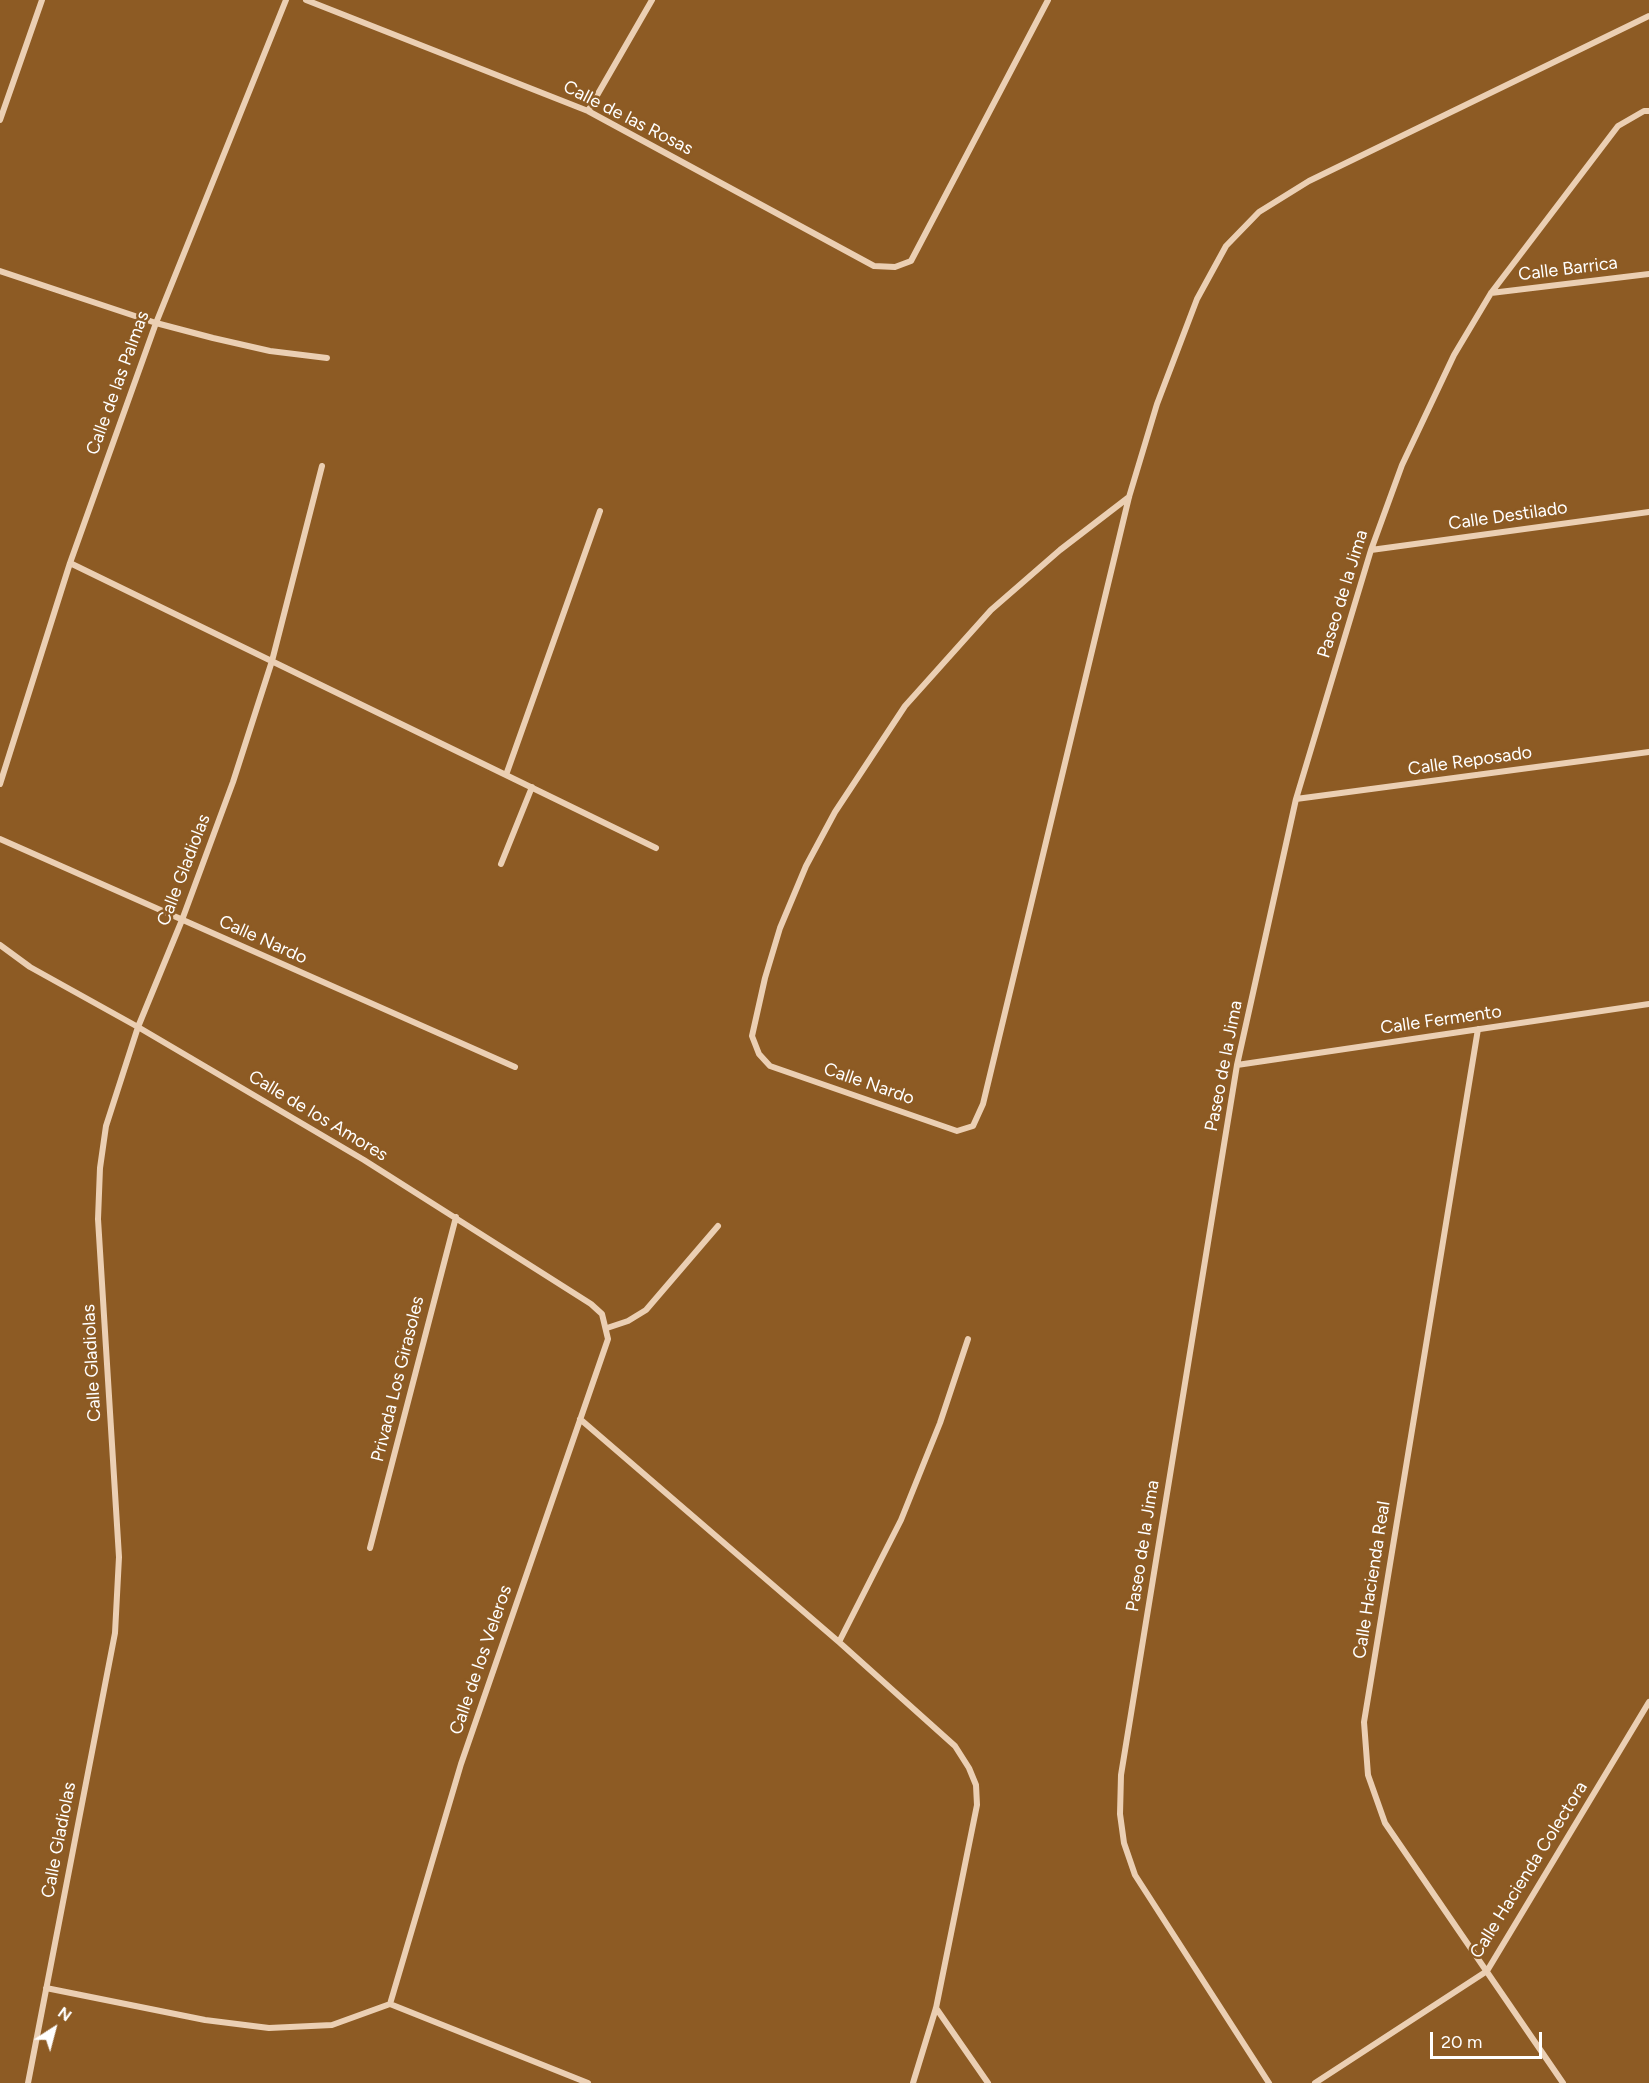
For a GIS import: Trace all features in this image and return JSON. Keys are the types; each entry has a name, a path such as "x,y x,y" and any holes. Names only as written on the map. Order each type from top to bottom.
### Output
{"street":[{"path":"0,120 42,0"},
{"name":"Calle de las Palmas","path":"0,784 70,563 156,323 286,0"},
{"name":"Calle de las Rosas","path":"306,0 588,111 874,266 895,267 911,261 1048,0"},
{"path":"588,111 652,0"},
{"path":"1129,497 1157,404 1197,299 1226,246 1259,212 1309,181 1649,16"},
{"name":"Paseo de la Jima","path":"1269,2083 1135,1875 1124,1843 1120,1814 1121,1774 1237,1065 1296,799 1371,550 1402,465 1454,355 1491,293 1618,126 1644,111 1649,111"},
{"path":"0,272 156,323 270,351 327,358"},
{"name":"Calle Barrica","path":"1491,293 1649,274"},
{"name":"Calle Gladiolas","path":"28,2083 115,1633 119,1557 98,1219 100,1168 106,1126 138,1026 182,920 233,782 272,661 322,466"},
{"name":"Calle Nardo","path":"1129,497 983,1104 973,1126 957,1131 770,1066 759,1054 752,1036 765,978 789,907 806,866 835,812 905,706 991,610 1059,550 1129,497"},
{"path":"506,775 600,511"},
{"name":"Calle Destilado","path":"1371,550 1649,512"},
{"path":"70,563 656,848"},
{"name":"Calle Reposado","path":"1296,799 1649,752"},
{"path":"501,864 532,787"},
{"name":"Calle Nardo","path":"0,839 515,1066"},
{"name":"Calle de los Amores","path":"0,945 30,967 138,1026 456,1217 591,1304 602,1314 607,1328"},
{"name":"Calle Fermento","path":"1237,1065 1649,1004"},
{"name":"Calle Hacienda Real","path":"1478,1029 1364,1722 1368,1775 1385,1822 1563,2083"},
{"name":"Privada Los Girasoles","path":"370,1548 456,1217"},
{"path":"607,1328 628,1321 646,1310 718,1226"},
{"name":"Calle de los Veleros","path":"390,2004 461,1764 608,1339 607,1328"},
{"path":"839,1641 901,1520 940,1423 968,1339"},
{"path":"580,1419 839,1641 955,1746 969,1768 976,1785 977,1804 936,2008 913,2083"},
{"name":"Calle Hacienda Colectora","path":"1314,2083 1486,1971 1649,1702"},
{"path":"46,1988 205,2020 268,2028 332,2025 390,2004 588,2083"},
{"path":"936,2008 988,2083"}]}
